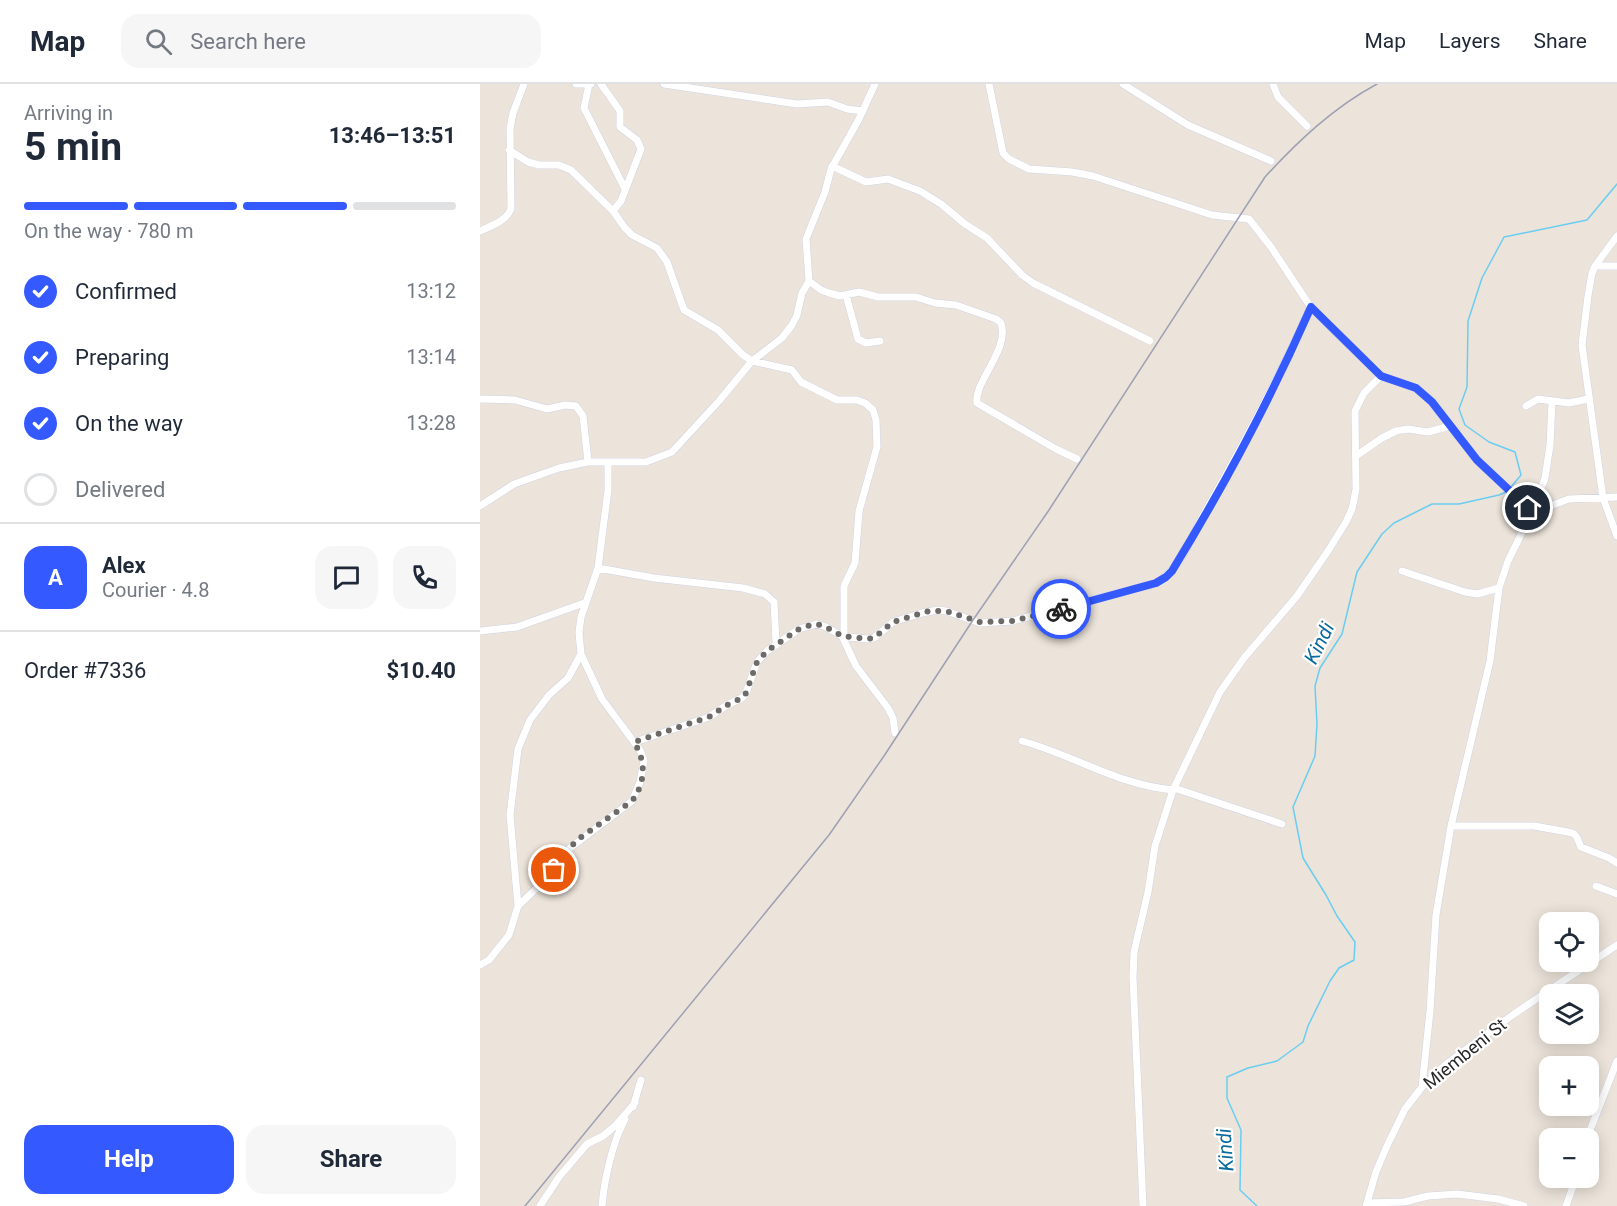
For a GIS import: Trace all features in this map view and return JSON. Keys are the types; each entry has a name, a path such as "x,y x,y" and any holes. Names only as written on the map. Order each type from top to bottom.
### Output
{"street":[{"path":"480,231 498,223 509,214 511,202 510,128 524,84"},
{"path":"576,84 591,84 584,108 625,189"},
{"path":"601,84 620,111 620,128 640,145 640,154 621,201 613,212"},
{"path":"664,84 805,105 822,101 847,109 863,111"},
{"path":"480,506 513,484 559,468 588,462 646,462 672,452 752,361 782,338 797,315 802,293 809,281 806,239 825,192 832,166 863,111 875,84"},
{"path":"989,84 1005,157 1029,169 1093,176 1212,215 1249,219 1271,247 1311,307 1381,376 1416,388 1439,408 1450,426 1496,480 1528,508 1539,510 1569,499 1617,497"},
{"path":"1123,84 1188,125 1271,161"},
{"path":"1273,84 1278,97 1307,126"},
{"path":"509,150 528,162 539,165 565,166 613,212 632,235 651,244 667,262 684,310 718,330 743,356 752,361 792,370 808,387 837,400 861,402 873,410 876,420 877,447 859,511 855,563 844,586 843,636 856,666 888,708 893,718 895,733"},
{"path":"832,166 866,182 888,179 920,191 987,238 1022,275 1033,283 1150,341"},
{"path":"1617,236 1595,266 1587,296 1582,345 1603,498 1617,536"},
{"path":"1595,266 1617,266"},
{"path":"809,281 829,294 846,295 859,292 878,297 916,297 935,303 956,305 996,319 1001,323 1002,335 992,365 977,394 977,403 1077,459"},
{"path":"846,295 858,339 866,343 880,342"},
{"path":"634,742 709,717 742,698 757,662 776,643 799,629 817,624 843,636 859,639 874,638 893,622 938,610 980,622 1013,621 1156,583 1166,577 1184,551 1232,465 1282,370 1311,307"},
{"path":"1143,1206 1133,977 1134,952 1148,892 1155,846 1174,789 1220,692 1244,658 1297,596 1346,522 1355,499 1355,411 1364,393 1381,376"},
{"path":"480,399 515,400 547,409 565,405 576,406 583,416 588,462"},
{"path":"1526,406 1534,400 1569,403 1588,399"},
{"path":"1422,1087 1431,1011 1436,915 1451,826 1490,661 1499,588 1511,553 1533,510 1545,478 1550,445 1552,401"},
{"path":"1356,456 1396,431 1408,429 1428,432 1450,426"},
{"path":"518,906 544,882 566,851 580,838 632,801 636,794 644,761 634,742 602,699 581,654 579,632 584,603 598,568 606,508 608,463"},
{"path":"598,568 654,578 743,588 765,594 774,602 776,643"},
{"path":"1402,571 1465,592 1477,594 1499,588"},
{"path":"480,631 517,627 584,603"},
{"path":"480,965 489,960 505,941 518,906 510,815 518,748 530,720 549,695 568,678 581,654"},
{"path":"1022,741 1040,746 1125,781 1146,787 1174,789 1282,824"},
{"path":"1451,826 1533,826 1568,832 1578,837 1581,847 1617,863"},
{"path":"1596,886 1617,894"},
{"name":"Miembeni St","path":"1367,1205 1376,1172 1404,1109 1422,1087 1445,1065 1514,1014 1617,945"},
{"path":"1591,1128 1617,1061"},
{"path":"602,1206 606,1178 621,1127 635,1103 640,1080"},
{"path":"540,1206 559,1177 587,1144 603,1136 615,1126 635,1103"},
{"path":"1566,1206 1572,1188"},
{"path":"1367,1205 1457,1194 1498,1199 1524,1206"}],"waterway":[{"name":"Kindi","path":"1511,487 1521,475 1515,452 1489,442 1465,425 1459,409 1467,387 1468,321 1482,278 1504,237 1587,220 1617,184"},
{"name":"Kindi","path":"1257,1206 1240,1190 1241,1130 1227,1098 1227,1077 1248,1068 1277,1061 1303,1042 1308,1026 1330,981 1339,968 1354,960 1355,942 1303,858 1293,807 1315,756 1317,724 1315,686 1320,668 1342,634 1357,572 1382,534 1394,523 1432,504 1459,504 1506,492"}],"railway":[{"path":"525,1206 829,835 1049,510 1265,177 1317,126 1346,103 1377,84"}],"way so far":[{"path":"554,870 566,851 580,838 632,801 640,782 644,761 634,742 682,724 709,717 742,698 749,687 757,662 776,643 799,629 817,624 842,636 867,639 874,638 888,624 929,611 946,611 980,622 1013,621 1061,609"}],"route":[{"path":"1061,609 1156,583 1172,571 1232,465 1282,370 1311,307 1381,376 1416,388 1439,408 1477,460 1528,508"}]}
